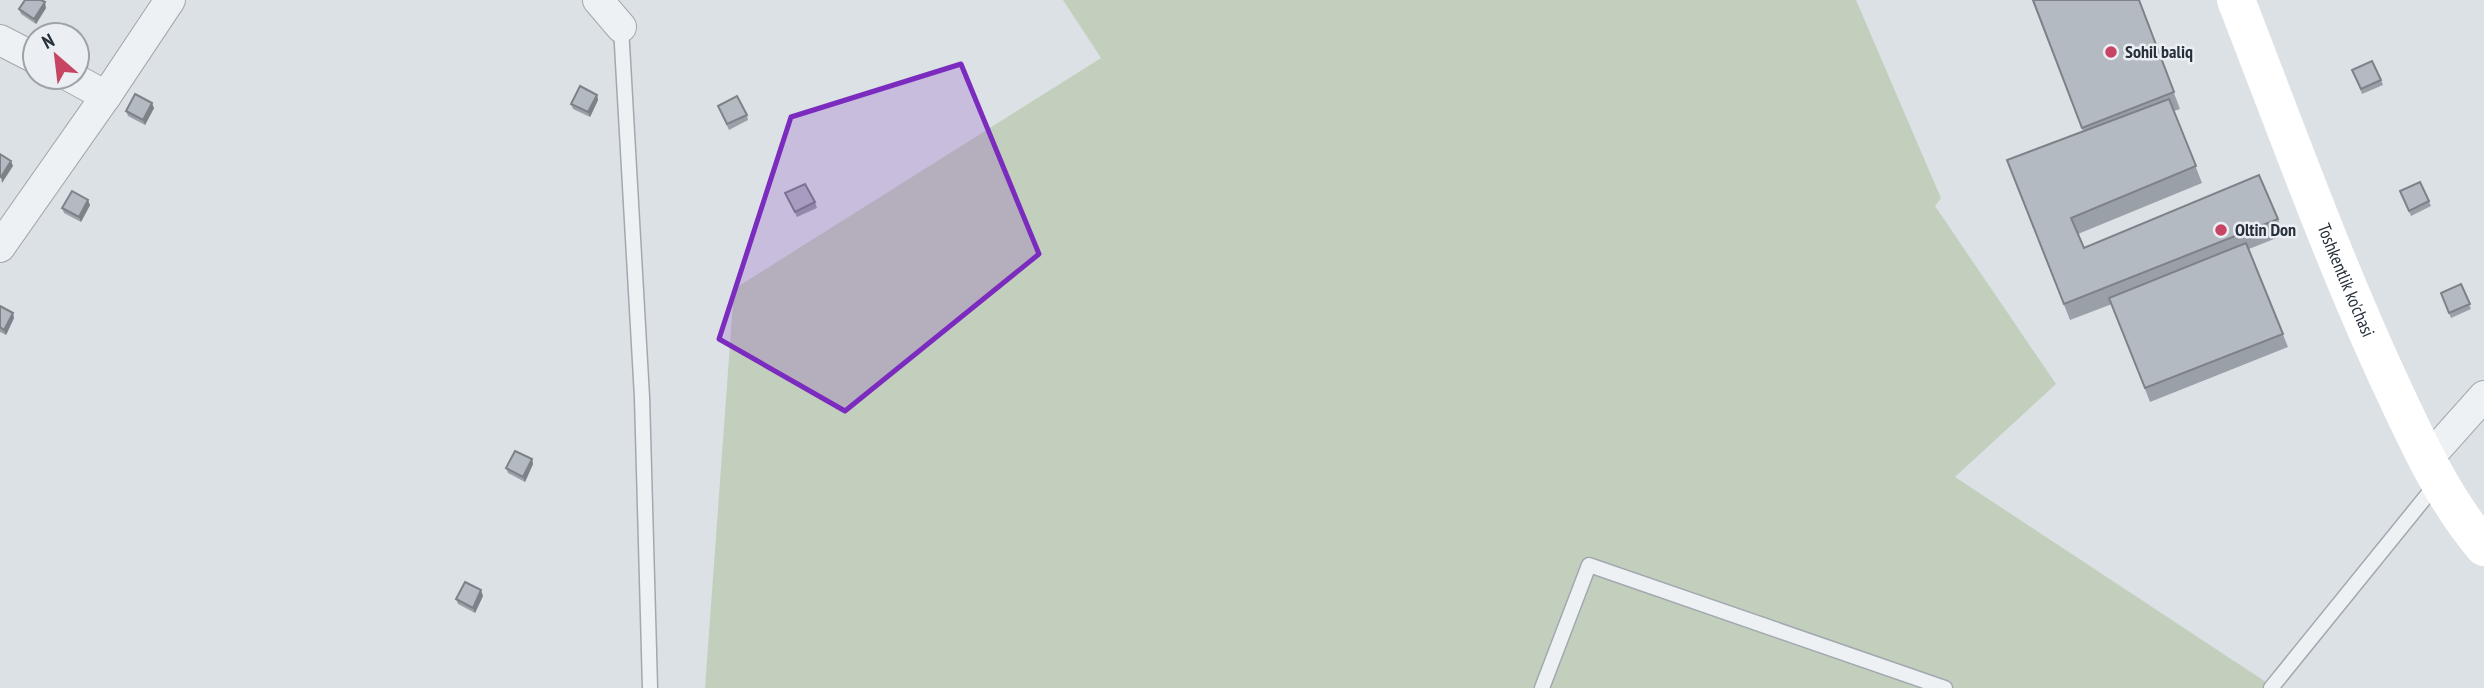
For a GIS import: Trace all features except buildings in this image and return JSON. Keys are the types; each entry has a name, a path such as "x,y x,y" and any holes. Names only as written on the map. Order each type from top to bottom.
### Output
{"main road":[{"name":"Toshkentlik ko'chasi","path":"2236,0 2364,325 2432,471 2466,525 2484,547"}],"street":[{"path":"0,247 170,0"},
{"path":"598,0 621,27"},
{"path":"0,40 21,51"},
{"path":"91,88 106,96"},
{"path":"2432,471 2484,396"}],"lane":[{"path":"621,27 642,397 650,688"},
{"path":"2271,688 2432,471"},
{"path":"1542,688 1589,565 1945,688"}],"highlighted area":[{"path":"961,64 1039,254 845,411 719,339 791,117"}],"green space":[{"path":"1063,0 1856,0 1941,198 1935,206 2056,384 1955,477 2275,688 705,688 734,289 1101,58"}],"place":[{"name":"Sohil baliq","path":"2111,52"},
{"name":"Oltin Don","path":"2221,230"}]}
